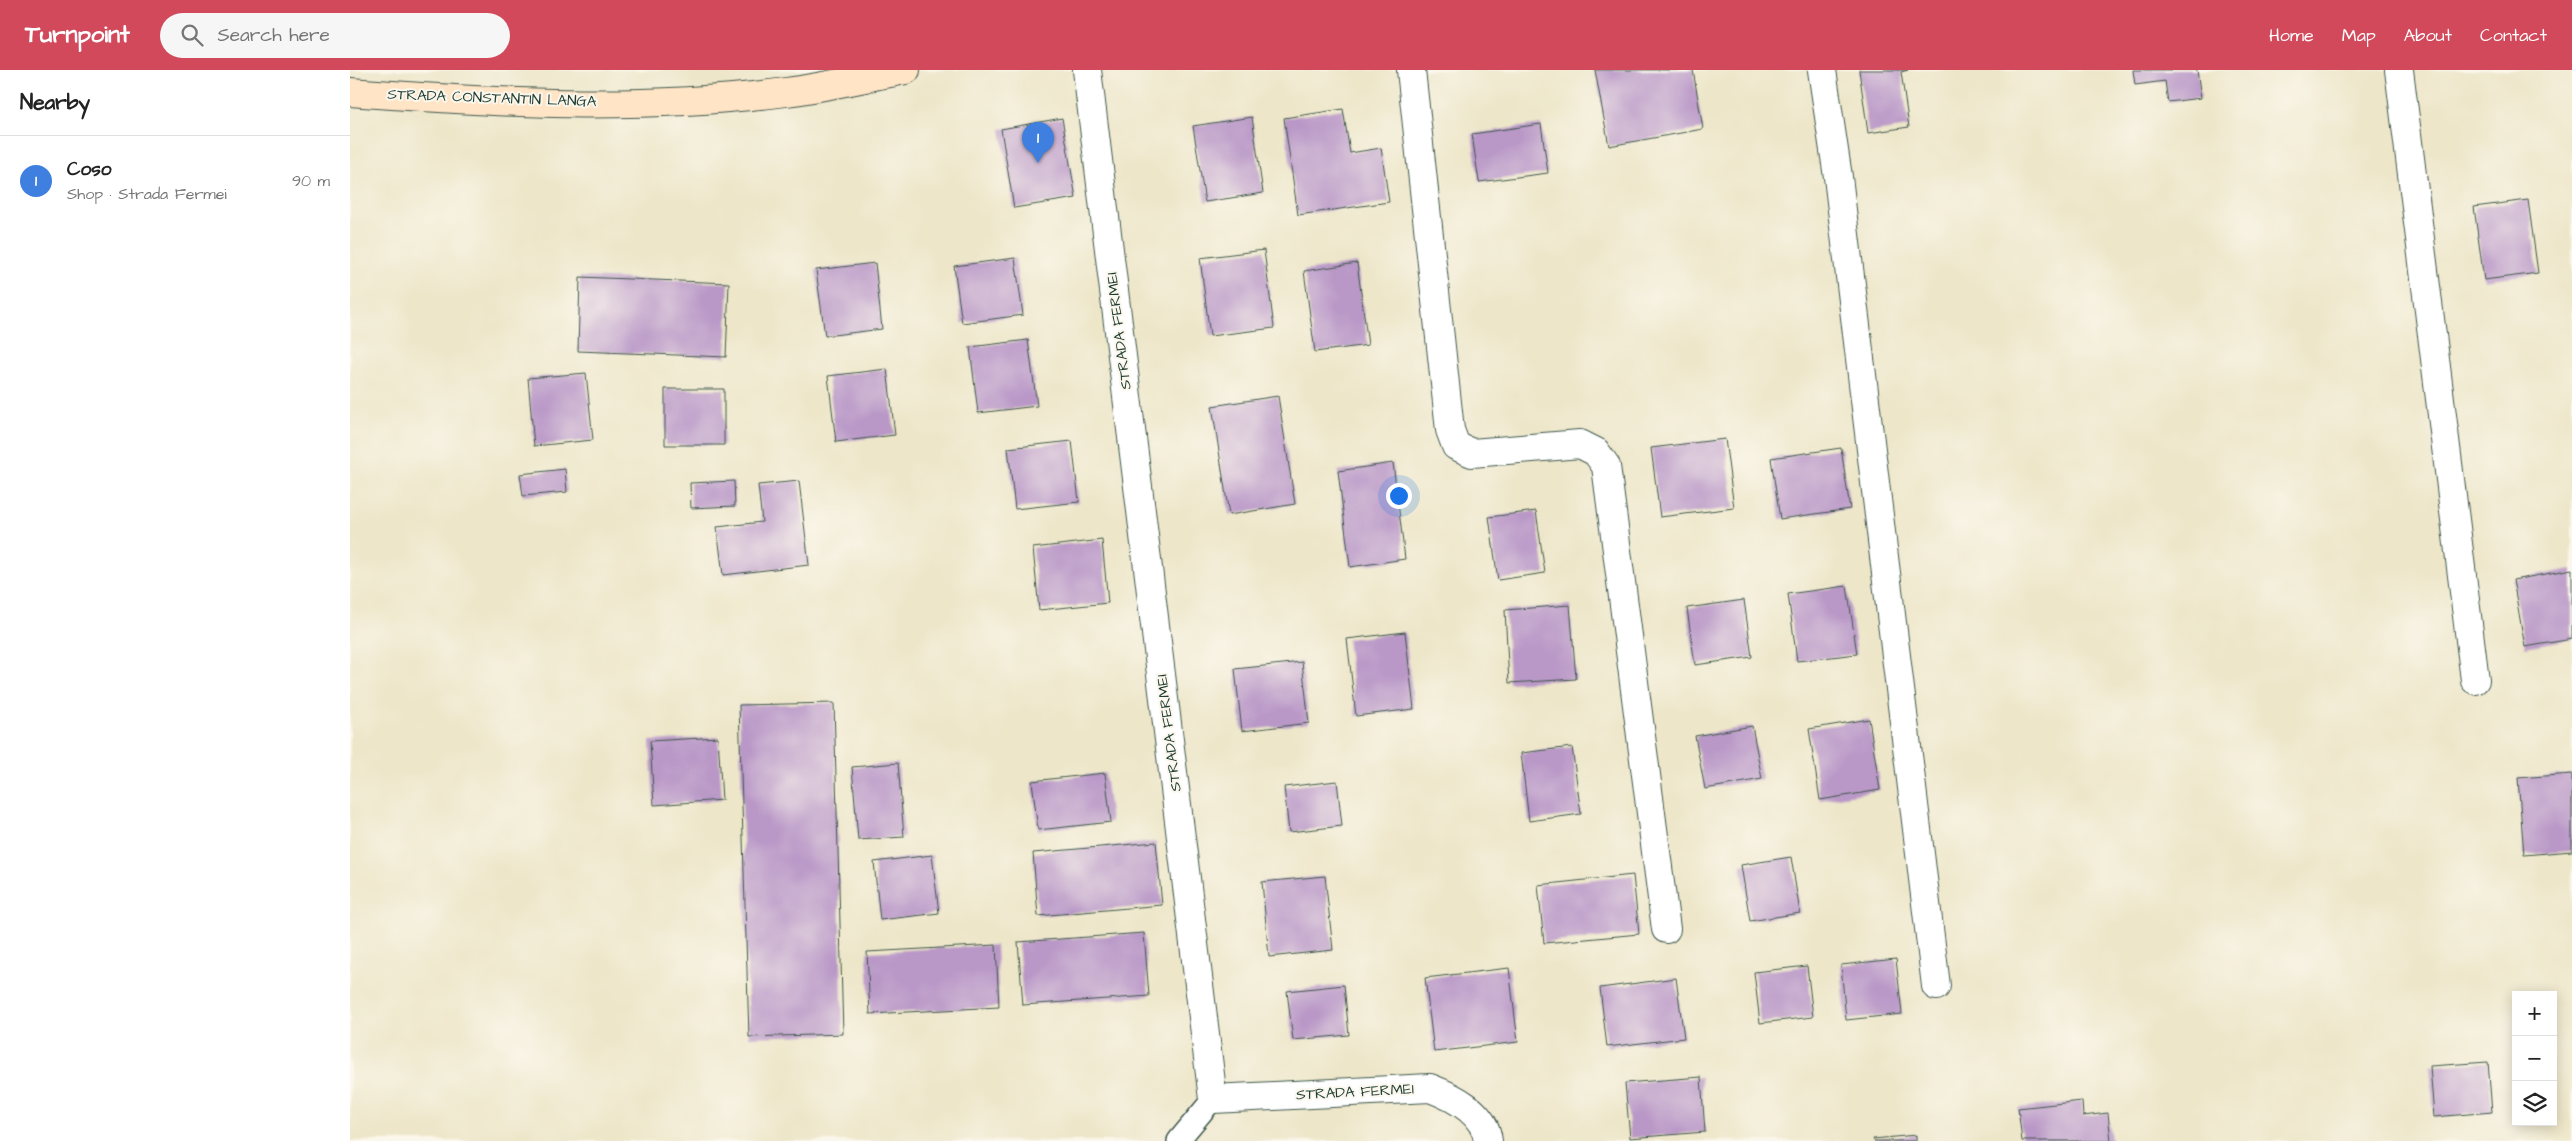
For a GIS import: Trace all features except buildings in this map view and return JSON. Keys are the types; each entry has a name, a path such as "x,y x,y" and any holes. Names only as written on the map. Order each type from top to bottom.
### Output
{"main road":[{"name":"STRADA CONSTANTIN LANGA","path":"350,92 531,103 664,102 787,92 906,70"}],"street":[{"name":"STRADA FERMEI","path":"1087,70 1214,1099 1430,1088 1454,1097 1474,1114 1487,1133 1488,1141"},
{"path":"1410,70 1450,430 1456,446 1472,453 1580,444 1596,452 1606,466 1666,930"},
{"path":"1822,70 1838,177 1936,986"},
{"path":"2399,70 2474,680"}],"lane":[{"path":"1178,1141 1214,1099"}],"place":[{"name":"Coso","path":"1038,163"}]}
